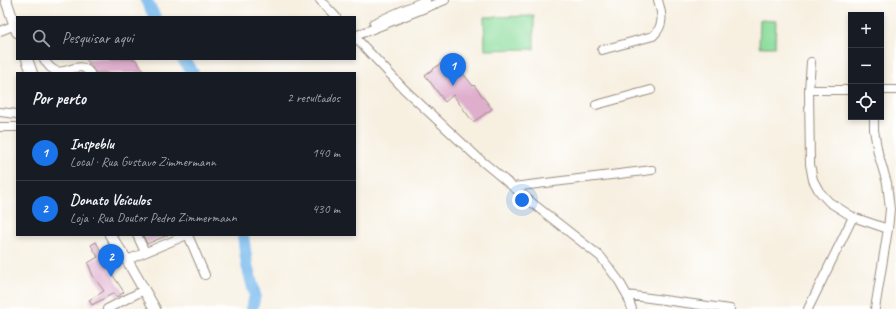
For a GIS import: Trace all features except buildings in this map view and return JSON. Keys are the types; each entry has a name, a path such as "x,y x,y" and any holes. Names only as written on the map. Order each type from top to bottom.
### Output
{"main road":[{"path":"6,0 16,28"},
{"path":"27,60 32,72"},
{"path":"111,236 127,260 155,309"}],"street":[{"path":"320,0 335,16"},
{"path":"356,31 426,0"},
{"path":"356,37 445,0"},
{"path":"602,50 653,36 657,32 662,22 662,15 658,0"},
{"path":"0,31 16,28"},
{"path":"356,38 404,89 477,157 601,257 614,273 627,295 632,309"},
{"path":"45,60 53,72 83,67 89,72"},
{"path":"811,62 809,90 810,164 813,180 819,191 829,202 853,217 888,229"},
{"path":"596,104 651,90"},
{"path":"809,90 848,90"},
{"path":"884,90 896,90"},
{"path":"0,112 16,114"},
{"path":"874,120 874,130 878,153 887,183 890,209 875,309"},
{"path":"0,127 16,127"},
{"path":"513,187 652,170"},
{"path":"808,309 853,217"},
{"path":"137,236 145,252"},
{"path":"127,260 185,236"},
{"path":"187,236 206,275"},
{"path":"107,309 144,290"},
{"path":"627,295 730,309"}],"green space":[{"path":"534,16 534,49 485,50 484,17"},
{"path":"760,20 776,21 775,47 759,47"}],"waterway":[{"path":"146,0 154,16"},
{"path":"184,60 192,72"},
{"path":"243,236 247,265 255,295 252,309"}],"place":[{"name":"Inspeblu","path":"453,86"},
{"name":"Donato Veículos","path":"111,277"}]}
